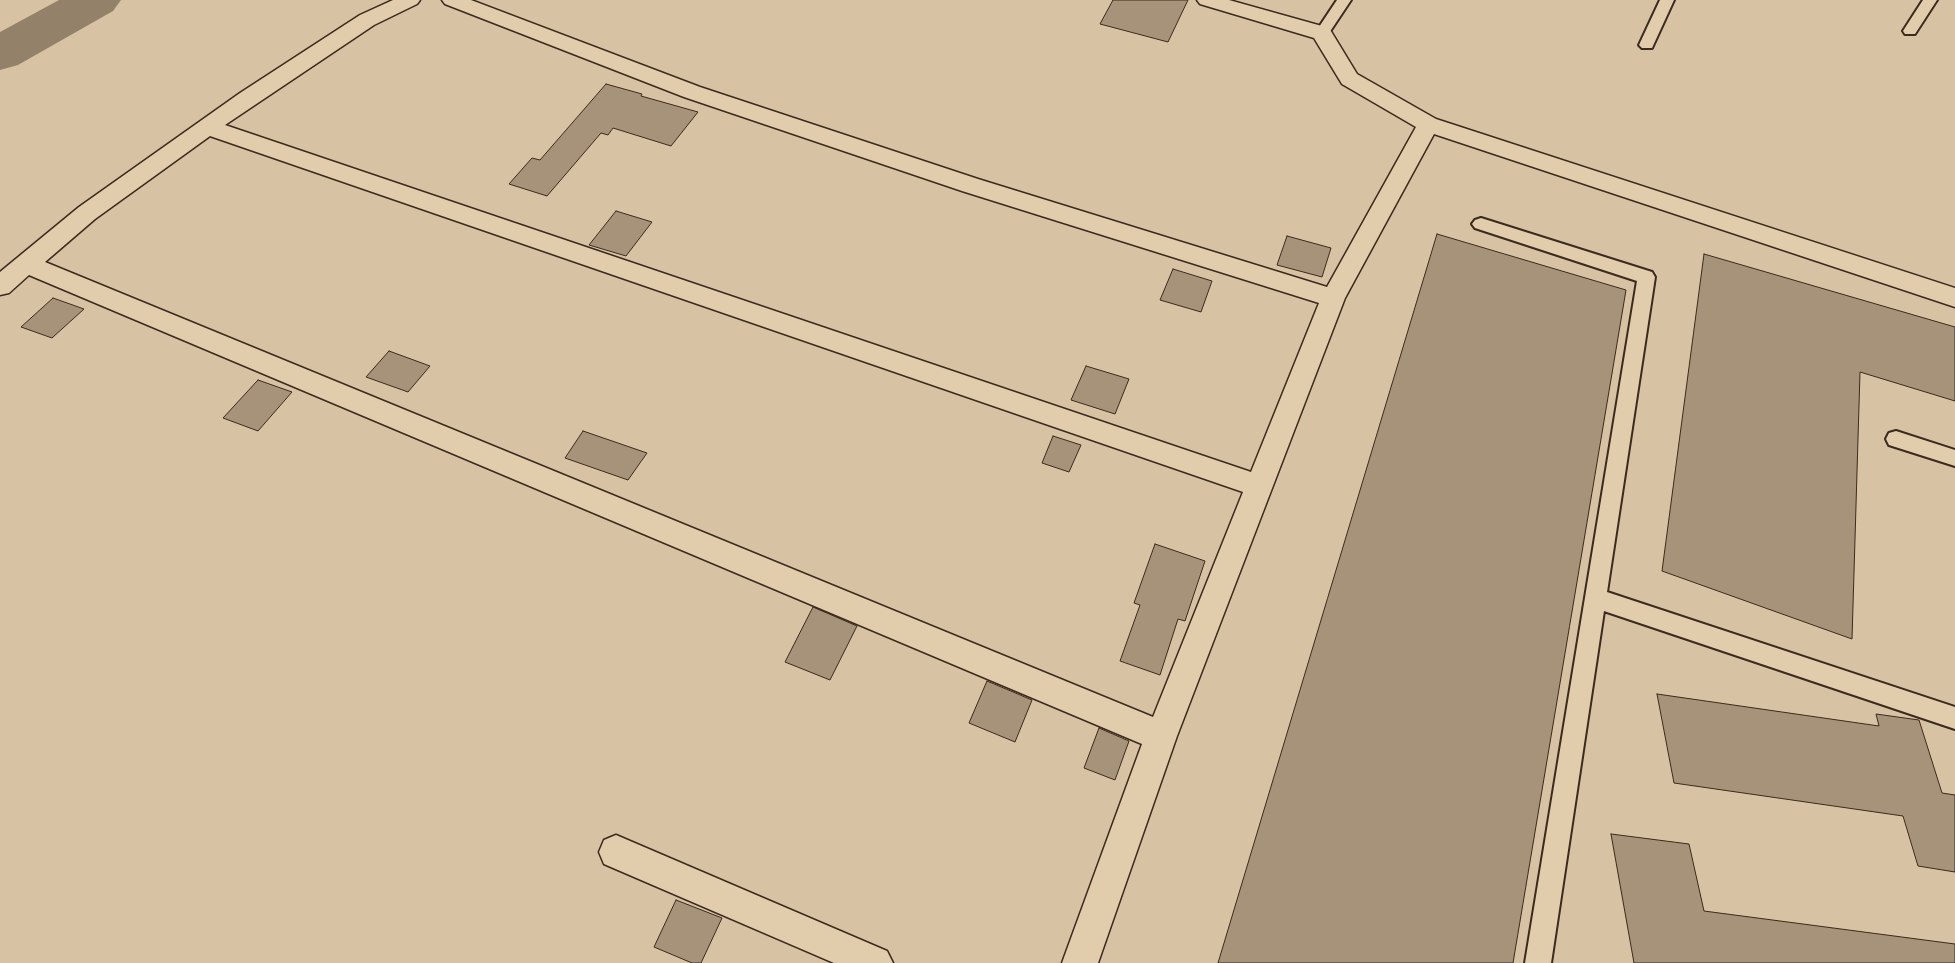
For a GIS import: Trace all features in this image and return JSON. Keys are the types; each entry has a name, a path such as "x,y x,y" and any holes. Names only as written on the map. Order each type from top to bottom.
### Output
{"street":[{"path":"0,286 86,213 248,98 367,20 410,0"},
{"path":"452,0 692,92 970,185 1333,298"},
{"path":"1207,0 1322,33 1349,79 1428,124 1955,298"},
{"path":"1080,963 1161,736 1333,298 1428,124"},
{"path":"207,127 1258,486"},
{"path":"26,264 1161,736"},
{"path":"616,852 874,963"}],"lane":[{"path":"1322,33 1344,0"},
{"path":"1646,45 1667,0"},
{"path":"1910,31 1930,0"},
{"path":"1481,224 1646,277 1538,963"},
{"path":"1896,438 1955,458"},
{"path":"1596,598 1955,718"}],"building":[{"path":"1113,0 1188,0 1168,42 1100,24"},
{"path":"606,84 698,112 671,146 613,128 608,135 601,133 547,196 509,184 532,158 540,160"},
{"path":"616,211 652,222 626,256 589,245"},
{"path":"1437,234 1626,290 1513,963 1218,963"},
{"path":"1287,236 1331,248 1322,277 1277,265"},
{"path":"1704,254 1955,327 1955,401 1860,372 1852,639 1662,571"},
{"path":"1173,269 1212,281 1201,312 1160,300"},
{"path":"53,298 84,309 52,338 21,327"},
{"path":"389,351 430,366 408,392 366,377"},
{"path":"1086,366 1129,379 1115,414 1071,400"},
{"path":"258,380 292,392 258,431 223,418"},
{"path":"583,431 647,453 628,480 565,458"},
{"path":"1053,436 1081,445 1069,472 1042,463"},
{"path":"1155,544 1205,561 1185,621 1178,619 1160,675 1120,661 1140,605 1134,603"},
{"path":"813,607 857,626 830,680 785,662"},
{"path":"987,681 1032,700 1015,742 969,723"},
{"path":"1657,694 1879,726 1876,714 1919,720 1942,793 1955,795 1955,872 1918,866 1903,816 1674,783"},
{"path":"1099,728 1129,741 1115,780 1084,768"},
{"path":"1611,834 1689,844 1704,911 1955,944 1955,963 1634,963"},
{"path":"676,900 722,918 701,963 692,963 654,947"}],"waterway":[{"path":"0,53 96,0"}]}
